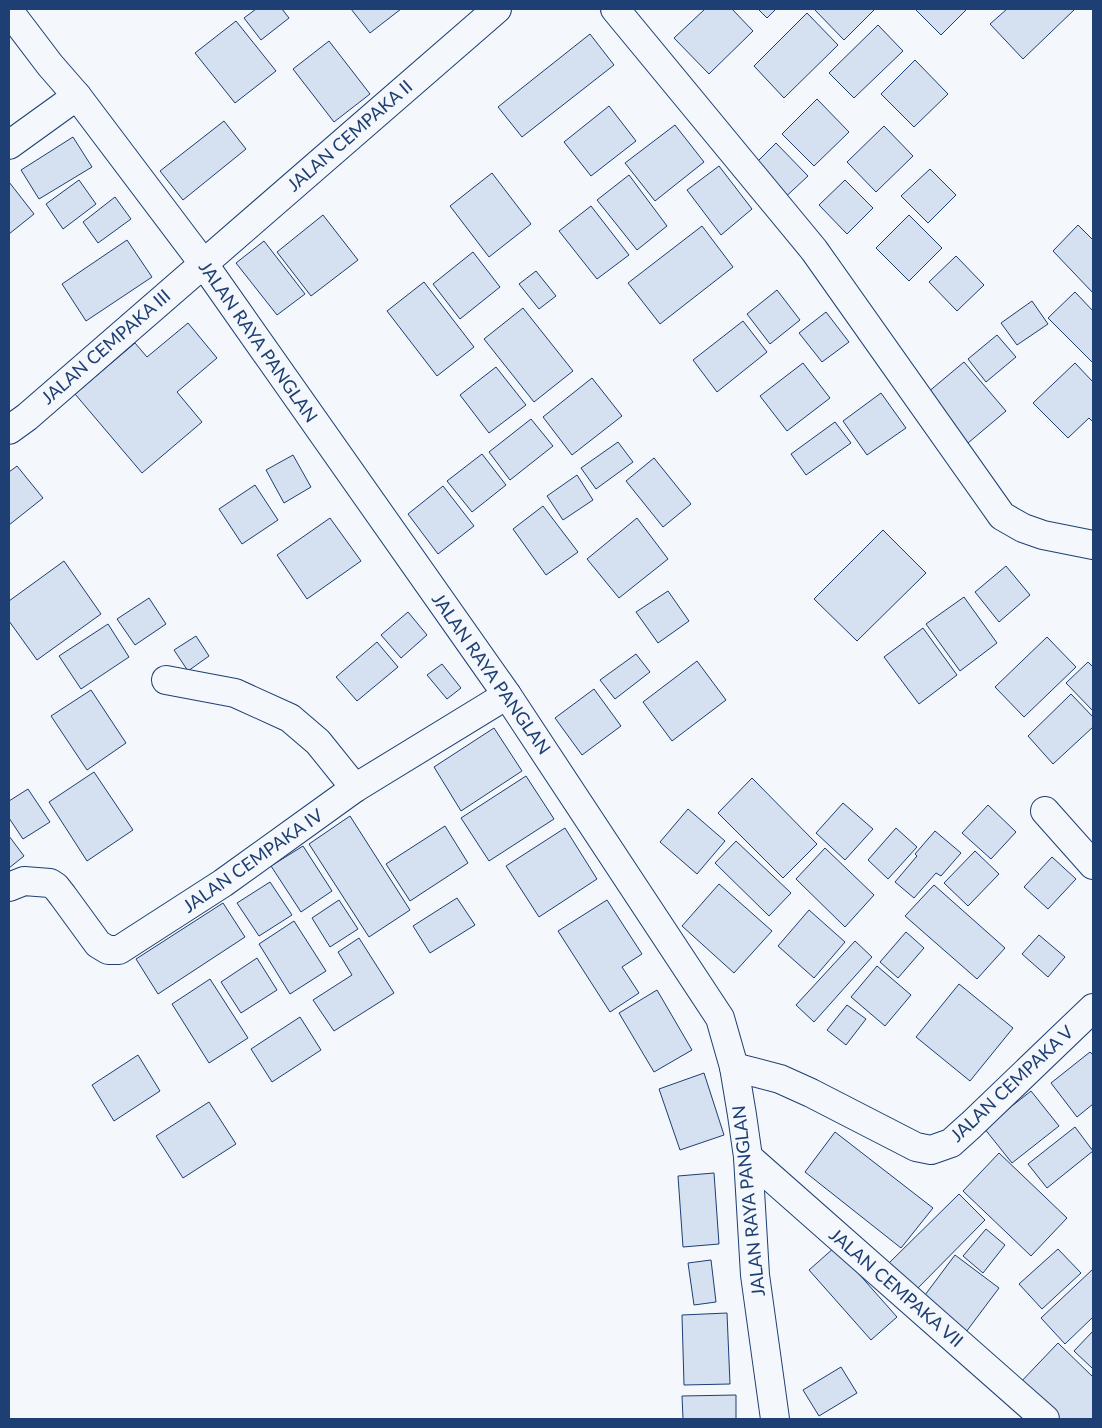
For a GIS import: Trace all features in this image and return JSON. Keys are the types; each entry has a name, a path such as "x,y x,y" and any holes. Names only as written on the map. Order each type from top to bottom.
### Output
{"street":[{"name":"JALAN CEMPAKA II","path":"203,263 497,9"},
{"path":"616,9 814,250 1002,516 1023,528 1043,535 1093,545"},
{"name":"JALAN RAYA PANGLAN","path":"9,11 50,65 77,96 203,263 507,695 720,1018 734,1068 748,1157 756,1275 775,1419"},
{"path":"9,145 77,96"},
{"name":"JALAN CEMPAKA III","path":"18,424 203,263"},
{"path":"166,680 235,693 290,718 318,742 355,788"},
{"name":"JALAN CEMPAKA IV","path":"9,887 24,881 50,883 56,887 98,944 108,950 119,950 223,883 355,788 507,695"},
{"path":"1044,812 1093,865"},
{"name":"JALAN CEMPAKA V","path":"734,1068 780,1079 916,1147 931,1150 950,1143 972,1125 1093,1008"},
{"name":"JALAN CEMPAKA VII","path":"748,1157 1045,1419"}],"building":[{"path":"256,9 282,9 289,18 261,40 244,18"},
{"path":"351,9 401,9 370,33"},
{"path":"705,9 732,9 753,31 709,74 674,38"},
{"path":"758,9 776,9 767,18"},
{"path":"814,9 875,9 844,40"},
{"path":"915,9 967,9 941,35"},
{"path":"1007,9 1075,9 1023,59 990,24"},
{"path":"807,13 838,45 784,98 754,66"},
{"path":"236,21 276,71 235,103 195,53"},
{"path":"878,25 903,51 854,98 829,73"},
{"path":"590,34 614,65 522,137 498,107"},
{"path":"329,41 370,94 334,122 293,69"},
{"path":"915,60 948,94 914,127 881,94"},
{"path":"817,99 849,132 814,166 782,134"},
{"path":"609,106 636,141 591,176 564,142"},
{"path":"224,121 246,149 183,200 160,171"},
{"path":"675,125 704,162 655,201 625,163"},
{"path":"884,126 913,156 876,192 847,162"},
{"path":"73,137 92,167 39,199 21,170"},
{"path":"776,143 808,176 780,202 749,170"},
{"path":"719,166 752,209 721,235 687,190"},
{"path":"930,169 956,195 928,223 901,196"},
{"path":"492,173 531,224 489,257 450,206"},
{"path":"629,175 667,226 637,250 597,200"},
{"path":"79,180 96,204 63,229 46,204"},
{"path":"845,180 873,208 847,234 819,205"},
{"path":"9,182 34,214 9,234"},
{"path":"115,197 131,219 98,243 83,222"},
{"path":"591,206 629,255 597,279 559,231"},
{"path":"323,215 358,260 311,296 277,252"},
{"path":"909,215 942,248 909,281 876,248"},
{"path":"1078,225 1093,240 1093,293 1053,251"},
{"path":"702,226 733,267 660,324 628,283"},
{"path":"127,240 152,277 86,321 62,284"},
{"path":"264,241 305,294 277,315 236,263"},
{"path":"473,252 500,287 460,319 433,284"},
{"path":"956,256 984,285 957,311 929,282"},
{"path":"536,271 556,296 539,309 519,284"},
{"path":"424,282 474,347 437,376 387,311"},
{"path":"777,290 800,320 770,344 747,314"},
{"path":"1075,292 1093,311 1093,363 1048,318"},
{"path":"1032,301 1048,324 1017,345 1001,323"},
{"path":"523,308 573,371 534,402 484,339"},
{"path":"826,312 849,342 822,362 799,333"},
{"path":"743,321 767,352 717,392 693,360"},
{"path":"188,323 217,358 177,392 202,422 142,473 75,394 135,343 147,357"},
{"path":"997,335 1016,357 986,382 968,359"},
{"path":"964,362 1006,411 968,443 927,393"},
{"path":"803,363 830,398 787,431 760,396"},
{"path":"1075,363 1093,382 1093,422 1089,418 1068,438 1033,403"},
{"path":"496,367 526,405 489,433 460,395"},
{"path":"592,378 622,416 572,455 543,417"},
{"path":"881,393 906,428 867,455 843,421"},
{"path":"531,419 553,446 510,480 489,452"},
{"path":"835,422 851,443 806,475 791,454"},
{"path":"618,442 633,462 596,489 581,468"},
{"path":"482,454 506,485 472,512 447,481"},
{"path":"293,455 311,487 284,503 266,470"},
{"path":"654,458 691,504 663,527 626,481"},
{"path":"17,466 43,498 9,525 9,472"},
{"path":"577,475 593,500 563,520 547,496"},
{"path":"255,485 278,520 242,544 219,509"},
{"path":"443,486 474,526 438,554 408,514"},
{"path":"543,506 578,552 546,575 513,529"},
{"path":"330,518 361,561 307,599 277,555"},
{"path":"637,518 668,559 619,598 587,559"},
{"path":"883,530 926,573 857,641 814,599"},
{"path":"64,561 101,614 37,660 9,621 9,601"},
{"path":"1006,566 1030,595 999,622 975,592"},
{"path":"668,591 689,621 658,643 636,612"},
{"path":"964,597 997,643 960,671 926,624"},
{"path":"149,598 166,624 135,645 117,619"},
{"path":"408,612 427,635 401,658 381,635"},
{"path":"108,624 129,657 81,689 59,656"},
{"path":"923,628 957,675 919,704 884,657"},
{"path":"196,636 209,656 188,671 174,650"},
{"path":"1047,637 1076,667 1024,717 995,687"},
{"path":"377,642 398,667 357,701 336,677"},
{"path":"636,654 650,672 615,699 600,680"},
{"path":"697,661 726,700 672,741 643,702"},
{"path":"1088,662 1093,667 1093,711 1066,683"},
{"path":"442,664 461,688 447,699 427,675"},
{"path":"594,689 621,726 582,755 555,718"},
{"path":"91,690 126,743 87,770 51,716"},
{"path":"1071,694 1093,717 1093,727 1053,764 1028,736"},
{"path":"494,728 522,771 461,811 434,767"},
{"path":"94,772 133,830 87,861 49,802"},
{"path":"526,776 554,819 489,861 461,818"},
{"path":"752,778 817,844 783,878 718,813"},
{"path":"28,789 50,822 23,839 9,818 9,801"},
{"path":"843,803 873,829 845,860 816,833"},
{"path":"988,805 1016,832 991,859 962,833"},
{"path":"688,809 725,841 697,874 660,842"},
{"path":"350,816 410,910 369,937 309,844"},
{"path":"445,826 468,863 410,901 386,864"},
{"path":"565,828 597,879 539,917 506,866"},
{"path":"896,828 917,847 888,879 868,860"},
{"path":"935,831 961,853 941,876 936,873 914,898 895,882 917,856 915,854"},
{"path":"9,836 24,856 9,868"},
{"path":"736,841 791,893 769,916 715,863"},
{"path":"303,846 332,891 301,912 271,866"},
{"path":"825,848 874,895 845,927 796,879"},
{"path":"975,851 999,874 968,906 944,883"},
{"path":"1052,857 1076,879 1048,909 1024,887"},
{"path":"270,882 292,915 259,936 237,903"},
{"path":"719,884 772,931 734,973 682,926"},
{"path":"934,885 1005,948 977,979 905,916"},
{"path":"457,898 475,925 430,953 413,926"},
{"path":"339,900 358,929 330,947 312,918"},
{"path":"607,900 642,954 622,967 639,993 610,1012 558,931"},
{"path":"223,903 245,937 158,994 136,959"},
{"path":"809,910 845,942 814,978 778,946"},
{"path":"294,921 326,971 290,994 259,944"},
{"path":"906,932 924,948 898,978 880,962"},
{"path":"1039,935 1065,957 1048,977 1022,954"},
{"path":"359,938 394,993 334,1031 313,1000 352,975 338,952"},
{"path":"855,941 872,957 814,1022 796,1005"},
{"path":"257,958 277,990 241,1013 221,982"},
{"path":"877,966 911,995 885,1026 851,997"},
{"path":"210,979 248,1038 209,1063 172,1004"},
{"path":"959,984 1013,1028 970,1081 916,1037"},
{"path":"657,990 692,1050 654,1072 619,1013"},
{"path":"847,1005 866,1019 846,1045 827,1030"},
{"path":"300,1017 321,1050 272,1082 251,1049"},
{"path":"1090,1052 1093,1055 1093,1104 1077,1117 1051,1083"},
{"path":"138,1055 160,1091 114,1121 92,1085"},
{"path":"704,1073 724,1135 680,1150 659,1089"},
{"path":"1031,1091 1059,1126 1012,1163 984,1128"},
{"path":"209,1102 236,1144 183,1178 156,1136"},
{"path":"1075,1127 1093,1151 1047,1188 1028,1164"},
{"path":"835,1132 933,1208 901,1248 805,1172"},
{"path":"999,1153 1067,1218 1031,1256 963,1191"},
{"path":"714,1173 719,1244 683,1247 678,1176"},
{"path":"959,1194 985,1220 915,1291 888,1264"},
{"path":"986,1229 1005,1245 983,1273 963,1256"},
{"path":"835,1247 897,1317 871,1340 809,1270"},
{"path":"1058,1249 1081,1273 1042,1309 1019,1284"},
{"path":"955,1255 999,1288 966,1332 922,1299"},
{"path":"711,1260 716,1302 694,1305 688,1263"},
{"path":"1093,1269 1093,1317 1065,1344 1041,1318"},
{"path":"727,1313 730,1384 684,1385 682,1315"},
{"path":"1093,1331 1093,1367 1092,1368 1074,1351"},
{"path":"1058,1343 1093,1377 1093,1419 1051,1419 1017,1386"},
{"path":"841,1367 857,1393 819,1416 803,1390"},
{"path":"736,1395 736,1419 683,1419 682,1396"}]}
